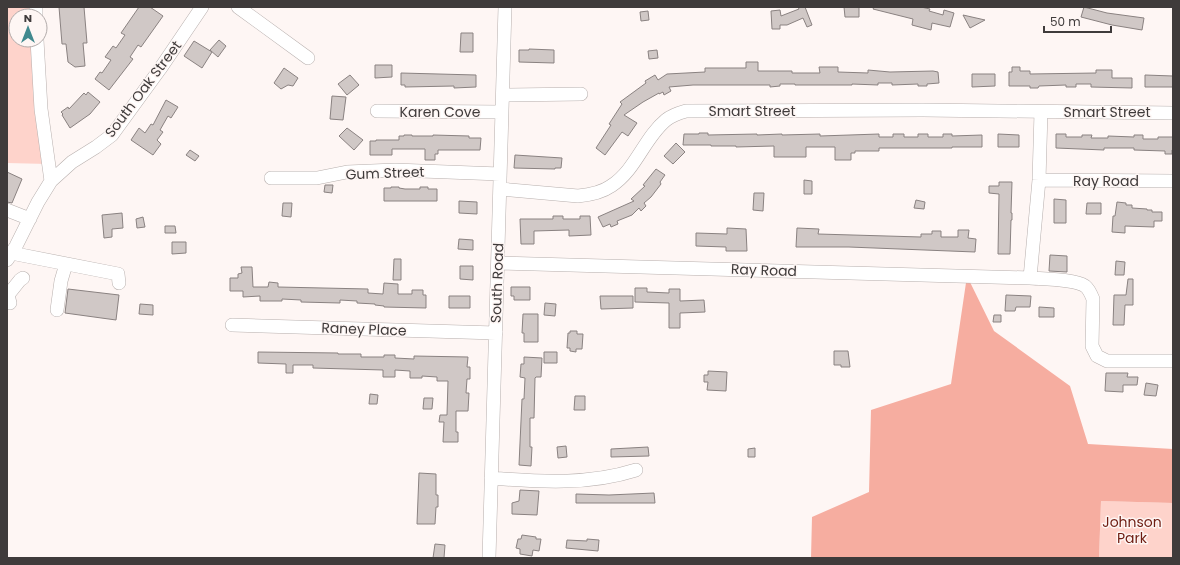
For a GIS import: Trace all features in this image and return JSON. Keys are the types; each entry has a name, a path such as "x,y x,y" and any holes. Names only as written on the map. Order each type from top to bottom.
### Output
{"street":[{"name":"South Oak Street","path":"9,257 38,202 51,181 72,162 96,148 112,135 160,69 202,7"},
{"path":"238,7 308,58"},
{"name":"South Road","path":"489,558 505,7"},
{"path":"37,48 41,109 51,181"},
{"path":"503,96 581,94"},
{"name":"Smart Street","path":"500,189 578,196 603,191 626,173 660,126 667,119 686,111 923,110 1173,113"},
{"name":"Karen Cove","path":"377,111 502,112"},
{"path":"1030,278 1039,180 1041,112"},
{"name":"Gum Street","path":"271,178 317,178 347,172 395,170 500,174"},
{"name":"Ray Road","path":"1039,180 1173,181"},
{"path":"7,210 30,219"},
{"path":"9,257 66,264 118,274 119,282"},
{"name":"Ray Road","path":"498,263 1030,278 1077,282 1087,287 1093,299 1092,346 1097,356 1107,362 1173,361"},
{"path":"57,310 61,282 66,264"},
{"path":"10,302 8,294 23,278"},
{"name":"Raney Place","path":"232,325 496,333"},
{"path":"491,478 553,482 582,481 605,478 636,470"}],"green space":[{"path":"7,7 36,7 8,8 8,48 38,48 48,164 7,163"},
{"name":"Johnson Park","path":"1101,501 1173,503 1173,558 1099,558"}],"shaded area":[{"path":"967,276 994,331 1070,386 1088,444 1173,449 1173,503 1101,501 1099,558 811,558 812,517 869,492 871,410 951,384"}],"building":[{"path":"59,7 84,7 87,43 83,43 85,66 75,67 68,62 66,44 62,44"},
{"path":"139,7 150,7 163,16 141,47 138,45 130,57 133,59 109,90 95,79 100,72 102,73 111,60 105,57 113,46 116,48 125,35 121,33"},
{"path":"798,7 805,7 812,25 807,27 803,18 787,25 780,25 780,29 772,29 771,11 780,10 781,16 799,9"},
{"path":"844,7 859,7 859,17 845,17"},
{"path":"874,7 921,7 943,15 944,10 954,13 950,27 932,23 931,30 912,25 913,19 873,9"},
{"path":"1084,7 1107,13 1144,18 1142,30 1112,25 1081,17"},
{"path":"648,11 649,20 641,21 640,12"},
{"path":"963,15 985,20 970,28"},
{"path":"461,33 473,33 473,52 460,52"},
{"path":"219,40 226,46 218,57 210,50"},
{"path":"194,41 212,52 202,68 184,56"},
{"path":"519,50 554,50 554,63 519,62"},
{"path":"657,50 658,58 649,59 648,51"},
{"path":"746,62 758,62 758,71 792,71 792,73 820,73 819,67 838,67 838,72 868,73 868,70 890,72 933,71 938,72 939,83 927,84 927,86 918,86 918,84 892,85 892,83 878,83 878,85 780,84 780,86 770,87 770,85 693,85 669,87 671,91 664,95 663,92 659,93 624,115 637,123 628,136 622,132 605,155 596,148 611,125 609,124 622,104 620,102 646,83 645,81 655,75 658,80 667,74 705,72 705,68 746,68"},
{"path":"375,65 392,65 392,77 375,78"},
{"path":"1012,67 1020,67 1020,71 1030,71 1030,74 1096,73 1096,70 1112,70 1112,78 1132,78 1132,88 1091,87 1091,84 1076,84 1076,87 1066,87 1066,85 1039,86 1038,88 1030,88 1030,86 1009,86 1009,72 1012,72"},
{"path":"284,68 298,78 293,86 288,85 281,89 274,83"},
{"path":"401,73 476,75 476,87 405,87 405,85 401,85"},
{"path":"972,74 995,74 995,86 972,87"},
{"path":"350,75 359,85 347,95 338,84"},
{"path":"1145,75 1173,76 1173,87 1145,87"},
{"path":"88,92 100,102 90,114 70,128 61,112 68,107 69,109 84,93 86,95"},
{"path":"332,96 346,97 343,120 330,119"},
{"path":"166,100 178,107 171,118 168,116 160,130 163,132 157,140 161,144 153,155 131,140 139,128 145,133 151,124 153,125"},
{"path":"347,128 363,140 354,150 339,136"},
{"path":"708,133 708,135 820,134 820,136 879,134 879,137 893,137 893,134 904,134 904,137 918,137 918,134 928,134 928,137 943,137 943,134 952,134 952,136 982,135 982,147 879,148 879,151 855,151 855,153 851,153 851,160 835,160 835,147 806,147 806,157 774,157 774,146 736,147 683,145 684,134"},
{"path":"998,134 1019,135 1019,147 998,147"},
{"path":"1056,134 1066,134 1066,137 1082,137 1082,135 1092,135 1091,138 1108,138 1108,136 1134,137 1134,135 1143,135 1143,139 1173,137 1173,150 1172,154 1165,154 1165,151 1134,150 1134,148 1104,148 1104,150 1056,148"},
{"path":"399,136 469,136 469,138 481,138 480,150 438,150 438,154 435,154 435,160 425,160 425,149 392,149 392,155 370,155 370,141 399,140"},
{"path":"676,143 685,152 673,164 664,156"},
{"path":"190,150 199,156 195,161 186,155"},
{"path":"515,155 562,158 561,168 514,168"},
{"path":"656,169 665,175 660,182 661,184 651,197 644,203 646,206 641,211 639,208 632,215 617,221 618,224 611,227 610,224 603,227 598,217 634,201 631,199 645,186 643,185"},
{"path":"7,172 22,179 12,203 7,202"},
{"path":"804,180 812,181 812,194 804,194"},
{"path":"999,182 1012,182 1010,254 998,254 999,194 989,193 989,186 999,186"},
{"path":"325,185 333,185 332,193 324,192"},
{"path":"420,187 428,187 428,189 437,189 437,201 384,201 384,188 420,189"},
{"path":"754,193 764,193 763,211 753,210"},
{"path":"1054,199 1066,200 1066,223 1054,223"},
{"path":"916,200 925,202 924,209 914,208"},
{"path":"459,201 477,202 477,214 459,213"},
{"path":"1117,202 1132,205 1132,208 1152,210 1152,212 1162,212 1162,221 1154,221 1154,227 1125,226 1125,233 1112,232 1113,216 1115,216"},
{"path":"283,203 292,203 291,217 282,216"},
{"path":"1087,203 1101,203 1101,214 1086,214"},
{"path":"122,213 123,228 112,229 112,237 104,238 102,215"},
{"path":"553,216 563,216 563,219 580,219 580,216 590,216 591,235 569,236 569,230 534,231 534,244 521,244 520,219 553,219"},
{"path":"143,217 145,227 137,228 136,219"},
{"path":"165,226 175,226 176,233 165,233"},
{"path":"727,228 746,229 747,251 726,251 726,247 696,246 696,233 727,234"},
{"path":"797,228 819,229 818,234 921,237 921,234 932,234 932,231 941,231 941,237 958,237 958,230 969,230 968,238 976,239 975,252 849,247 796,247"},
{"path":"459,239 473,240 473,250 458,249"},
{"path":"172,242 186,242 186,253 172,254"},
{"path":"1050,255 1067,256 1067,272 1049,271"},
{"path":"394,259 401,259 401,280 393,280"},
{"path":"1116,261 1125,262 1124,275 1115,275"},
{"path":"460,266 473,266 473,280 460,279"},
{"path":"241,267 252,267 253,287 268,287 269,282 278,283 278,287 368,289 368,293 383,294 384,283 398,284 398,294 412,294 412,290 423,290 423,295 426,295 426,308 384,307 375,304 357,303 357,301 340,300 340,303 301,302 301,300 282,299 282,301 260,301 260,296 243,297 243,291 230,291 230,278 238,278 238,274 242,273"},
{"path":"1128,279 1133,279 1133,305 1125,305 1124,325 1113,325 1114,295 1126,295"},
{"path":"511,287 530,287 530,300 514,300 514,296 511,296"},
{"path":"635,288 647,288 647,292 669,293 669,289 680,289 680,301 704,300 705,312 680,313 680,328 669,328 669,303 635,302"},
{"path":"68,289 119,295 116,320 65,313"},
{"path":"1006,295 1031,296 1030,307 1016,307 1015,311 1005,311"},
{"path":"449,296 470,296 470,308 449,308"},
{"path":"600,296 633,296 633,308 601,309"},
{"path":"545,303 556,304 555,316 544,315"},
{"path":"140,304 153,305 153,315 139,314"},
{"path":"1039,307 1054,308 1054,317 1039,317"},
{"path":"523,314 538,314 538,342 524,342 524,333 522,333"},
{"path":"994,315 1001,315 1001,322 993,322"},
{"path":"570,331 577,331 577,334 583,334 582,349 576,349 576,352 570,351 570,348 567,348 568,333 570,333"},
{"path":"834,351 848,351 850,367 834,365"},
{"path":"258,352 361,354 361,357 384,357 384,355 395,355 395,358 414,359 414,356 468,357 467,367 470,367 470,379 467,379 466,393 469,393 468,411 456,411 456,432 458,432 458,442 443,442 444,422 439,422 440,415 447,415 448,381 437,381 437,377 422,376 422,378 410,378 410,371 395,370 395,377 383,377 383,370 313,368 313,365 293,365 293,373 286,373 286,364 258,363"},
{"path":"544,352 557,352 557,363 544,363"},
{"path":"524,357 542,358 541,377 535,378 534,418 530,418 530,447 532,447 531,466 519,465 522,399 524,399 525,378 520,377 521,364 524,364"},
{"path":"708,371 727,372 726,391 707,390 708,382 704,382 704,375 708,375"},
{"path":"1106,373 1128,373 1127,377 1138,377 1137,385 1123,385 1123,392 1105,391"},
{"path":"1146,383 1158,385 1156,396 1144,395"},
{"path":"370,394 378,395 377,404 369,404"},
{"path":"575,396 585,396 585,410 574,410"},
{"path":"424,398 433,398 432,409 423,409"},
{"path":"566,446 567,457 558,458 557,447"},
{"path":"648,447 649,456 611,457 611,449"},
{"path":"755,448 755,457 748,457 748,449"},
{"path":"419,473 436,474 436,495 438,495 438,507 436,507 435,524 417,524"},
{"path":"520,490 539,491 537,515 512,514 512,503 519,501"},
{"path":"654,493 655,503 576,503 576,494 609,495"},
{"path":"522,535 541,539 539,551 533,550 532,556 520,554 520,549 516,548 518,539 521,539"},
{"path":"587,539 599,540 598,551 566,548 567,540 587,541"},
{"path":"435,544 445,545 444,558 433,558"}]}
